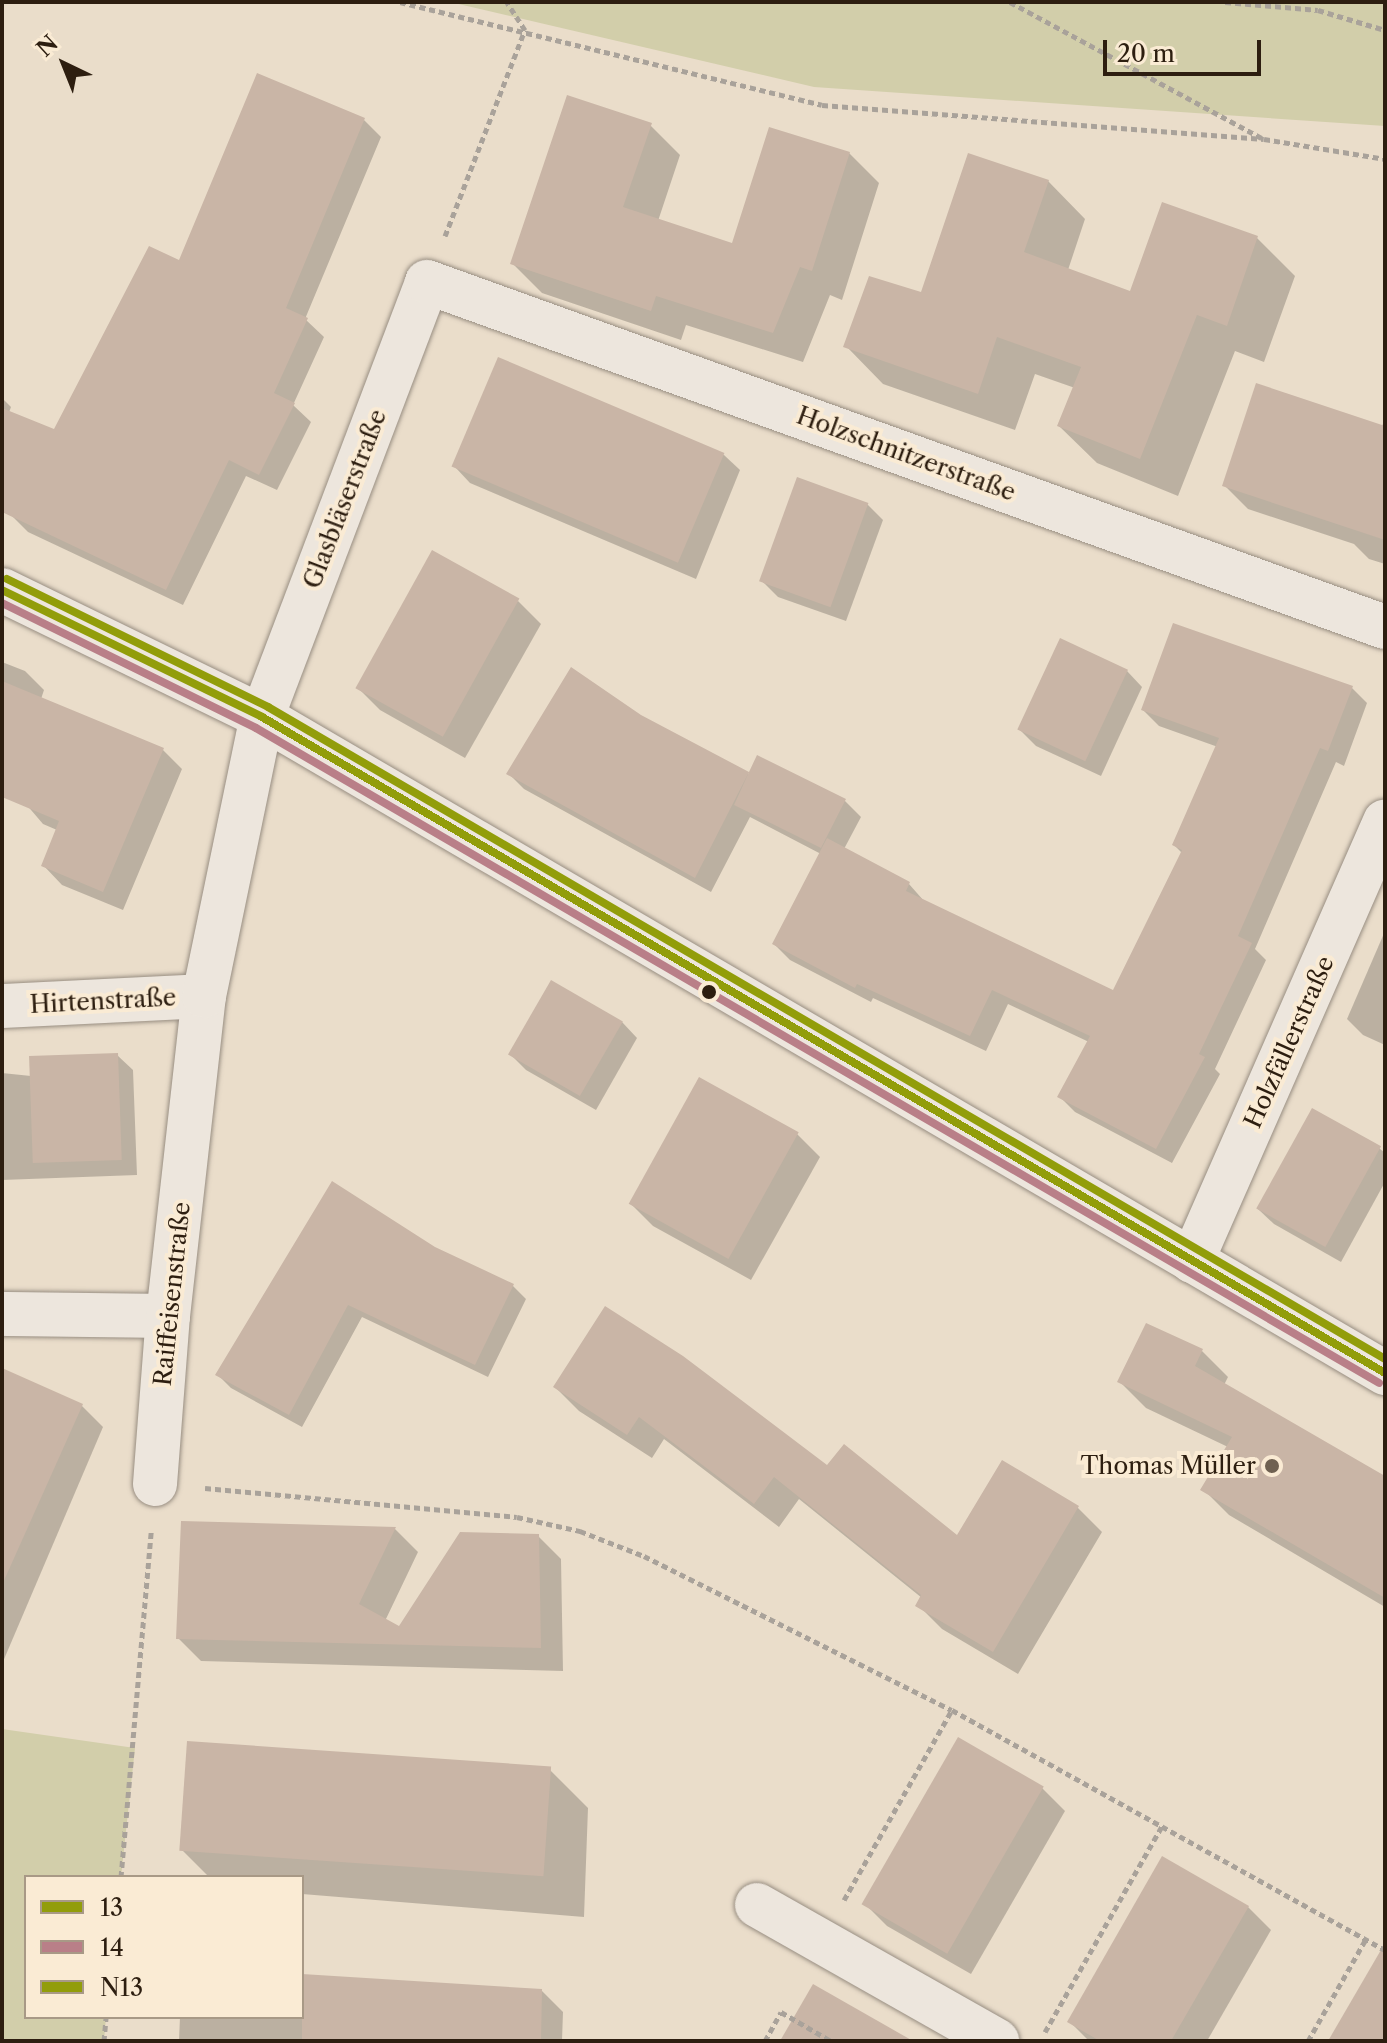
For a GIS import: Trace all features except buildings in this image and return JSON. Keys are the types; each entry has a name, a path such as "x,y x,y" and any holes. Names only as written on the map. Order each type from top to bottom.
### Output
{"street":[{"name":"Holzschnitzerstraße","path":"427,282 1385,627"},
{"name":"Glasbläserstraße","path":"262,717 427,282"},
{"path":"2,590 262,717 1385,1373"},
{"name":"Raiffeisenstraße","path":"155,1484 168,1316 204,996 262,717"},
{"name":"Holzfällerstraße","path":"1192,1261 1383,832"},
{"name":"Hirtenstraße","path":"2,1006 204,996"},
{"path":"2,1314 168,1316"},
{"path":"757,1905 997,2041"}],"path":[{"path":"400,2 525,30 822,105 1264,139 1385,159"},
{"path":"507,2 525,30"},
{"path":"1010,2 1264,139"},
{"path":"1225,2 1318,10 1385,30"},
{"path":"427,282 525,30"},
{"path":"121,1875 155,1484 517,1517 580,1531 644,1556 952,1710 1163,1824 1385,1950"},
{"path":"821,1941 952,1710"},
{"path":"1039,2041 1163,1824"},
{"path":"1308,2041 1366,1939"},
{"path":"765,2041 781,2012 831,2041"},
{"path":"104,2041 106,2019"}],"shaded area":[{"path":"450,2 1385,2 1385,126 814,87"},
{"path":"2,1729 135,1748 121,1875 24,1875 24,2019 106,2019 104,2041 2,2041"}],"transit line":[{"name":"N13","path":"7,579 268,707 1385,1359"},
{"name":"13","path":"2,590 262,717 1385,1373"},
{"name":"14","path":"2,603 256,728 1379,1383"}],"place":[{"name":"Thomas Müller","path":"1272,1466"}]}
